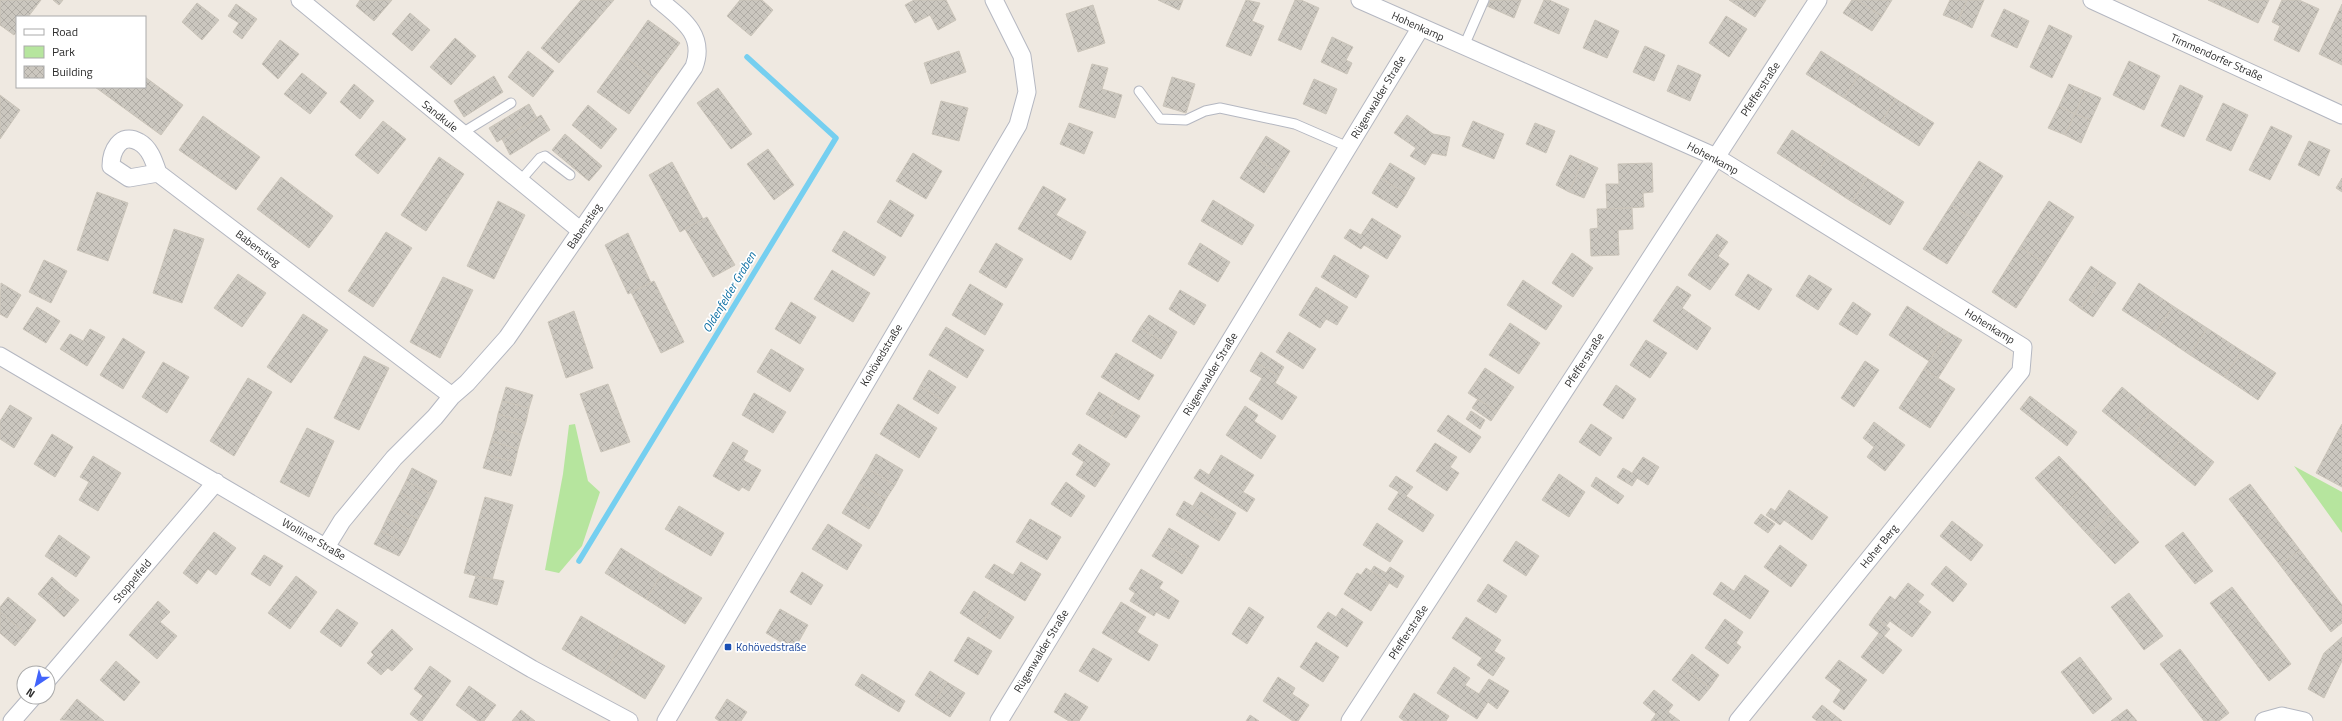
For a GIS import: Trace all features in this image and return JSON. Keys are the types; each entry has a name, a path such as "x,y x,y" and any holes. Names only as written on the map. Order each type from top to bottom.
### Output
{"street":[{"name":"Sandkule","path":"300,0 581,231"},
{"name":"Babenstieg","path":"326,547 342,521 394,458 435,417 452,396 467,383 506,338 694,67 698,57 698,44 691,30 659,0"},
{"name":"Kohövedstraße","path":"666,721 1018,125 1026,92 1022,56 994,0"},
{"name":"Hohenkamp","path":"1360,0 1716,157 2023,347 2021,371"},
{"name":"Pfefferstraße","path":"1350,721 1818,0"},
{"name":"Timmendorfer Straße","path":"2092,0 2342,115"},
{"name":"Rügenwalder Straße","path":"999,721 1421,27"},
{"name":"Babenstieg","path":"158,173 452,396"},
{"name":"Wolliner Straße","path":"0,356 532,668 628,721"},
{"name":"Hoher Berg","path":"1738,721 2021,371"},
{"name":"Stoppelfeld","path":"56,670 216,482"},
{"path":"12,721 25,705"},
{"path":"2264,721 2282,716 2304,721"}],"lane":[{"path":"1464,46 1484,0"},
{"path":"1139,91 1160,119 1186,120 1205,111 1220,108 1295,124 1348,147"},
{"path":"462,133 511,103"},
{"path":"520,181 540,158 546,156 570,176"}],"green space":[{"path":"575,424 588,481 600,492 582,546 559,573 545,570 563,474 569,425"},
{"path":"2294,466 2342,492 2342,533"}],"building":[{"path":"0,0 41,0 29,16 16,16 16,32 14,35 0,25"},
{"path":"53,0 63,0 59,5"},
{"path":"360,0 392,0 374,21 356,6"},
{"path":"581,0 614,0 559,63 541,48"},
{"path":"740,0 762,0 773,10 751,36 727,16"},
{"path":"914,0 946,0 956,20 938,30 930,15 915,23 905,5"},
{"path":"1158,0 1183,0 1179,10"},
{"path":"1246,0 1260,3 1252,21 1264,26 1251,56 1226,46"},
{"path":"1295,0 1301,0 1319,8 1301,50 1278,40"},
{"path":"1490,0 1521,0 1514,18 1487,6"},
{"path":"1544,0 1549,0 1569,9 1559,34 1534,23"},
{"path":"1729,0 1766,0 1755,17"},
{"path":"1852,0 1857,0 1882,16 1872,31 1843,13"},
{"path":"1857,0 1892,0 1882,16"},
{"path":"1950,0 1967,0 1958,21 1943,15"},
{"path":"1967,0 1984,0 1972,28 1958,21"},
{"path":"2208,0 2269,0 2258,23"},
{"path":"2282,0 2299,0 2319,9 2299,52 2274,40 2280,26 2272,22"},
{"path":"197,3 219,20 202,40 182,22"},
{"path":"236,4 257,19 242,39 233,32 239,23 228,16"},
{"path":"2342,4 2342,65 2319,54"},
{"path":"1093,5 1105,43 1078,52 1066,14"},
{"path":"2004,9 2029,21 2017,48 1991,36"},
{"path":"410,13 430,30 412,51 392,34"},
{"path":"1726,16 1747,29 1729,57 1709,43"},
{"path":"648,20 680,43 654,78 623,56"},
{"path":"1595,20 1619,31 1607,58 1583,48"},
{"path":"2049,25 2072,36 2052,78 2030,67"},
{"path":"1332,37 1353,47 1346,60 1352,63 1347,74 1321,62"},
{"path":"455,38 476,56 451,85 430,67"},
{"path":"280,40 299,54 278,79 262,64"},
{"path":"1645,46 1665,55 1654,81 1633,72"},
{"path":"528,51 554,71 533,97 508,77"},
{"path":"959,51 966,72 931,84 924,63"},
{"path":"1821,51 1859,75 1844,98 1806,74"},
{"path":"623,56 654,78 629,114 597,92"},
{"path":"2129,61 2160,76 2144,110 2113,95"},
{"path":"1092,64 1108,68 1102,89 1122,95 1115,118 1079,107"},
{"path":"1678,65 1701,75 1690,101 1667,91"},
{"path":"302,73 327,93 310,114 284,94"},
{"path":"1859,75 1896,99 1881,122 1844,98"},
{"path":"494,76 503,92 464,117 454,101"},
{"path":"1172,77 1195,84 1186,113 1163,106"},
{"path":"146,78 183,105 161,135 96,88 146,88"},
{"path":"1314,79 1337,89 1326,114 1303,104"},
{"path":"354,84 374,101 360,119 340,102"},
{"path":"2069,84 2085,91 2075,114 2059,106"},
{"path":"2180,85 2203,96 2184,137 2161,126"},
{"path":"718,88 752,134 731,149 697,103"},
{"path":"2085,91 2101,98 2091,120 2075,114"},
{"path":"0,95 20,110 0,139"},
{"path":"1896,99 1934,123 1919,146 1881,122"},
{"path":"941,101 968,108 959,141 932,134"},
{"path":"2223,103 2248,115 2231,151 2206,140"},
{"path":"529,104 537,118 497,142 489,128"},
{"path":"588,105 617,129 601,149 572,125"},
{"path":"2059,106 2075,114 2065,135 2048,128"},
{"path":"2075,114 2091,120 2081,143 2065,135"},
{"path":"541,115 550,130 510,155 502,139"},
{"path":"1407,115 1433,134 1450,137 1446,156 1432,153 1425,165 1410,156 1416,148 1394,133"},
{"path":"203,116 260,157 236,190 179,150"},
{"path":"383,121 406,139 378,174 355,155"},
{"path":"1473,121 1504,134 1494,159 1462,146"},
{"path":"1069,123 1093,132 1084,154 1060,144"},
{"path":"1535,123 1555,131 1546,153 1526,144"},
{"path":"2271,126 2292,136 2270,180 2249,170"},
{"path":"1792,130 1829,154 1814,177 1777,153"},
{"path":"565,134 602,166 589,181 552,150"},
{"path":"1266,136 1290,151 1277,172 1253,157"},
{"path":"2309,141 2330,150 2319,176 2298,165"},
{"path":"768,149 794,185 774,200 747,164"},
{"path":"913,153 942,171 926,199 896,181"},
{"path":"1829,154 1867,178 1852,202 1814,177"},
{"path":"1570,155 1583,161 1569,192 1556,185"},
{"path":"439,157 464,174 426,231 401,215"},
{"path":"1253,157 1277,172 1264,193 1240,178"},
{"path":"1583,161 1598,168 1584,198 1569,192"},
{"path":"1979,161 2003,176 1975,220 1951,205"},
{"path":"672,162 703,219 680,232 649,175"},
{"path":"1390,163 1415,178 1406,194 1381,178"},
{"path":"1652,163 1653,192 1643,193 1644,207 1607,209 1606,184 1619,184 1618,164"},
{"path":"281,177 333,216 309,248 257,209"},
{"path":"1381,178 1406,194 1397,208 1372,193"},
{"path":"1867,178 1904,202 1890,225 1852,202"},
{"path":"2342,178 2342,192 2336,188"},
{"path":"1043,186 1066,199 1056,215 1086,232 1071,260 1018,229"},
{"path":"97,192 128,203 108,261 77,250"},
{"path":"890,200 914,215 901,237 877,222"},
{"path":"1213,200 1254,225 1242,245 1201,221"},
{"path":"498,201 525,215 494,279 467,266"},
{"path":"2049,201 2074,217 2045,263 2020,247"},
{"path":"1951,205 1975,220 1947,264 1923,249"},
{"path":"1632,208 1633,229 1618,230 1619,255 1591,256 1590,229 1598,228 1597,209"},
{"path":"707,217 735,265 713,277 685,229"},
{"path":"1372,218 1401,236 1387,259 1364,245 1361,249 1344,238 1350,229 1361,235"},
{"path":"174,229 204,239 182,303 153,293"},
{"path":"844,231 886,257 874,276 832,251"},
{"path":"386,232 412,248 373,307 348,291"},
{"path":"628,233 651,283 628,294 605,245"},
{"path":"1717,234 1728,242 1718,256 1729,264 1710,290 1688,275"},
{"path":"996,243 1023,259 1006,288 979,272"},
{"path":"1200,243 1230,262 1218,282 1188,264"},
{"path":"2020,247 2045,263 2016,308 1992,292"},
{"path":"1572,253 1593,268 1573,297 1552,283"},
{"path":"1334,255 1369,276 1356,298 1321,277"},
{"path":"44,260 67,271 51,303 29,292"},
{"path":"2091,266 2104,275 2081,309 2069,300"},
{"path":"832,270 870,293 853,322 814,299"},
{"path":"238,274 266,293 242,327 214,308"},
{"path":"1748,274 1772,289 1759,310 1735,295"},
{"path":"1809,275 1832,289 1818,310 1796,296"},
{"path":"2104,275 2116,283 2093,317 2081,309"},
{"path":"443,277 473,290 440,358 410,342"},
{"path":"1523,280 1562,306 1546,330 1507,305"},
{"path":"654,281 684,342 661,353 631,292"},
{"path":"1,283 21,295 7,318 0,314"},
{"path":"2139,283 2173,306 2156,332 2122,310"},
{"path":"970,284 1003,304 985,335 952,315"},
{"path":"1677,286 1691,295 1682,308 1711,328 1697,350 1653,321"},
{"path":"1316,287 1348,307 1337,325 1326,319 1320,328 1299,315"},
{"path":"1180,290 1206,305 1194,325 1169,309"},
{"path":"791,302 816,317 800,344 775,329"},
{"path":"1853,302 1871,314 1857,335 1839,324"},
{"path":"1907,306 1948,332 1929,361 1889,335"},
{"path":"2173,306 2207,328 2190,355 2156,332"},
{"path":"37,307 60,321 46,343 23,329"},
{"path":"574,311 593,368 566,378 548,322"},
{"path":"303,314 328,330 291,383 267,367"},
{"path":"1149,315 1177,332 1169,346 1140,328"},
{"path":"1510,323 1540,343 1519,374 1489,355"},
{"path":"946,327 984,350 967,378 929,355"},
{"path":"1140,328 1169,346 1161,359 1132,341"},
{"path":"2207,328 2242,351 2224,377 2190,355"},
{"path":"90,329 105,337 87,366 60,349 70,334 83,341"},
{"path":"1289,332 1316,349 1303,369 1276,352"},
{"path":"1948,332 1962,340 1938,378 1924,369"},
{"path":"123,338 145,352 123,389 100,375"},
{"path":"1646,340 1667,353 1650,378 1630,365"},
{"path":"771,349 804,369 790,392 757,372"},
{"path":"2242,351 2276,373 2258,400 2224,377"},
{"path":"1261,352 1284,367 1279,376 1255,362"},
{"path":"1116,353 1154,375 1139,400 1101,377"},
{"path":"364,356 389,368 359,430 334,418"},
{"path":"1865,361 1879,370 1854,407 1841,398"},
{"path":"163,362 189,377 167,413 142,397"},
{"path":"1255,362 1279,376 1275,383 1297,397 1282,420 1249,399 1262,378 1250,371"},
{"path":"1485,368 1514,387 1497,412 1468,393"},
{"path":"1924,369 1955,389 1930,428 1899,408"},
{"path":"929,370 956,387 946,402 920,386"},
{"path":"248,378 272,392 234,456 210,441"},
{"path":"608,384 630,442 601,452 580,394"},
{"path":"1616,385 1636,399 1623,419 1603,405"},
{"path":"920,386 946,402 938,414 913,399"},
{"path":"506,387 533,395 529,408 502,401"},
{"path":"2122,387 2152,412 2133,436 2102,411"},
{"path":"1099,392 1119,404 1106,426 1086,414"},
{"path":"754,393 786,412 773,433 742,415"},
{"path":"2030,396 2077,432 2067,446 2020,409"},
{"path":"1478,399 1497,412 1491,421 1472,408"},
{"path":"502,401 529,408 526,422 498,414"},
{"path":"898,404 937,428 919,458 880,434"},
{"path":"1119,404 1140,416 1126,438 1106,426"},
{"path":"10,405 32,418 14,448 0,439 0,421"},
{"path":"1245,406 1258,415 1254,421 1276,436 1261,459 1226,435"},
{"path":"1471,411 1485,420 1480,429 1466,419"},
{"path":"2152,412 2183,437 2164,461 2133,436"},
{"path":"498,414 526,422 522,435 495,428"},
{"path":"1448,415 1481,437 1470,453 1437,431"},
{"path":"1874,422 1905,445 1885,471 1867,457 1874,447 1863,438"},
{"path":"1591,424 1612,438 1600,456 1579,442"},
{"path":"2342,424 2342,433 2338,431"},
{"path":"307,428 334,441 309,497 280,482"},
{"path":"495,428 522,435 518,449 491,441"},
{"path":"2338,431 2342,433 2342,487 2316,473"},
{"path":"52,434 73,447 55,477 34,464"},
{"path":"2183,437 2214,462 2195,486 2164,461"},
{"path":"491,441 518,449 515,462 487,455"},
{"path":"733,442 748,451 743,460 761,470 749,491 742,487 739,491 713,476"},
{"path":"1435,443 1457,457 1450,467 1459,473 1447,491 1416,471"},
{"path":"1079,444 1110,464 1095,487 1076,475 1084,462 1072,454"},
{"path":"876,454 903,470 895,485 868,469"},
{"path":"487,455 515,462 511,476 483,468"},
{"path":"1221,455 1254,475 1243,492 1255,499 1247,512 1194,478 1200,469 1209,475"},
{"path":"93,456 121,473 98,511 79,500 89,482 80,477"},
{"path":"2059,456 2086,484 2062,507 2035,478"},
{"path":"1643,457 1659,467 1648,485 1637,478 1632,486 1617,477 1623,468 1632,473"},
{"path":"412,468 437,481 431,494 406,481"},
{"path":"868,469 895,485 886,499 859,484"},
{"path":"1559,474 1585,492 1569,517 1542,500"},
{"path":"1396,476 1413,487 1406,496 1434,515 1423,532 1388,509 1399,492 1389,486"},
{"path":"1596,477 1624,496 1618,504 1591,486"},
{"path":"406,481 431,494 425,506 400,493"},
{"path":"1066,482 1085,496 1071,517 1051,504"},
{"path":"859,484 886,499 878,514 851,498"},
{"path":"2086,484 2112,513 2088,535 2062,507"},
{"path":"2250,484 2300,550 2280,565 2229,499"},
{"path":"1789,490 1828,517 1812,540 1784,520 1780,525 1766,515 1771,508 1775,511"},
{"path":"1201,492 1236,513 1228,527 1193,506"},
{"path":"400,493 425,506 418,519 393,506"},
{"path":"485,497 513,505 492,580 464,573"},
{"path":"851,498 878,514 869,529 842,513"},
{"path":"1184,501 1228,527 1219,541 1176,515"},
{"path":"393,506 418,519 412,531 387,518"},
{"path":"679,506 724,533 711,556 665,529"},
{"path":"2112,513 2139,542 2115,564 2088,535"},
{"path":"1761,514 1775,524 1768,533 1754,523"},
{"path":"387,518 412,531 406,544 381,531"},
{"path":"1030,519 1061,537 1047,560 1016,542"},
{"path":"1952,521 1983,545 1971,561 1940,536"},
{"path":"1377,523 1403,541 1390,562 1363,545"},
{"path":"828,524 862,545 847,570 812,549"},
{"path":"1169,528 1199,546 1191,560 1161,542"},
{"path":"381,531 406,544 399,556 374,544"},
{"path":"214,532 236,548 216,575 208,569 197,584 183,573"},
{"path":"2183,532 2213,571 2195,584 2165,546"},
{"path":"59,535 90,557 76,577 45,556"},
{"path":"1516,541 1539,556 1526,576 1503,561"},
{"path":"1161,542 1191,560 1182,574 1152,556"},
{"path":"1780,545 1807,565 1791,587 1764,567"},
{"path":"621,548 662,574 646,599 605,573"},
{"path":"2300,550 2342,605 2342,623 2331,632 2280,565"},
{"path":"264,555 283,566 270,586 251,574"},
{"path":"1021,562 1041,574 1025,601 985,577 994,564 1013,575"},
{"path":"1374,566 1386,573 1390,567 1404,576 1397,588 1371,571"},
{"path":"1946,566 1967,584 1953,602 1931,584"},
{"path":"1366,568 1389,583 1371,611 1344,594 1357,573 1361,575"},
{"path":"1141,569 1163,582 1159,588 1179,601 1169,619 1156,612 1154,616 1130,601 1135,593 1129,589"},
{"path":"802,572 823,585 811,605 790,592"},
{"path":"662,574 702,598 685,624 646,599"},
{"path":"1745,575 1769,591 1750,619 1713,594 1721,582 1734,591"},
{"path":"296,576 317,592 290,629 268,613"},
{"path":"476,576 504,581 497,605 469,597"},
{"path":"52,577 65,589 51,605 38,594"},
{"path":"1908,583 1924,595 1918,602 1931,612 1912,637 1890,621 1886,626 1874,617 1890,596 1895,600"},
{"path":"1488,584 1507,596 1496,613 1477,601"},
{"path":"2232,587 2291,664 2269,681 2210,603"},
{"path":"65,589 79,600 64,617 51,605"},
{"path":"974,591 994,604 980,626 960,613"},
{"path":"2129,593 2163,636 2144,650 2111,607"},
{"path":"8,597 36,620 26,633 0,612 0,607"},
{"path":"158,601 170,612 160,622 177,636 157,659 129,635"},
{"path":"1121,602 1146,617 1137,632 1158,645 1149,661 1102,633"},
{"path":"994,604 1014,617 1000,639 980,626"},
{"path":"1249,607 1264,617 1247,644 1232,634"},
{"path":"1342,608 1363,622 1347,647 1317,627 1328,612 1336,617"},
{"path":"337,609 358,623 341,647 320,632"},
{"path":"780,609 808,625 794,650 766,633"},
{"path":"0,612 26,633 15,646 0,633"},
{"path":"581,616 623,641 604,674 562,649"},
{"path":"1466,617 1501,640 1494,651 1505,658 1493,676 1477,665 1482,658 1452,638"},
{"path":"1874,617 1890,629 1884,636 1902,650 1883,674 1861,657 1879,633 1869,625"},
{"path":"1725,619 1743,632 1736,643 1741,647 1728,664 1705,648"},
{"path":"392,629 413,649 392,671 388,668 381,675 367,663 374,655 371,652"},
{"path":"968,637 992,651 978,675 954,661"},
{"path":"2342,637 2342,661 2324,698 2308,689 2324,653"},
{"path":"623,641 665,666 645,699 604,674"},
{"path":"1316,642 1339,657 1323,682 1300,667"},
{"path":"1093,648 1112,659 1098,682 1079,671"},
{"path":"2180,649 2229,713 2219,721 2204,721 2160,664"},
{"path":"1692,654 1719,675 1710,688 1682,667"},
{"path":"2080,657 2112,699 2093,714 2061,672"},
{"path":"1839,660 1867,680 1844,710 1833,702 1841,690 1825,678"},
{"path":"116,661 140,682 124,701 100,680"},
{"path":"430,666 451,681 422,721 419,721 410,714 423,696 414,689"},
{"path":"1454,667 1470,678 1465,685 1479,694 1489,679 1509,691 1497,709 1488,702 1477,719 1437,693"},
{"path":"1682,667 1710,688 1699,701 1672,680"},
{"path":"930,671 947,682 932,706 915,695"},
{"path":"862,674 905,701 899,712 855,685"},
{"path":"1278,677 1295,688 1292,694 1309,705 1298,721 1293,721 1263,701"},
{"path":"947,682 965,693 950,717 932,706"},
{"path":"469,686 496,705 484,721 478,721 456,705"},
{"path":"1654,690 1673,705 1668,712 1680,721 1651,721 1656,714 1643,703"},
{"path":"1065,693 1088,707 1079,721 1069,721 1054,712"},
{"path":"1414,693 1449,716 1446,721 1404,721 1399,717"},
{"path":"77,699 104,721 60,720"},
{"path":"727,699 747,712 741,721 719,721 715,718"},
{"path":"1822,705 1842,721 1817,721 1812,717"},
{"path":"2127,709 2137,721 2111,721"},
{"path":"521,710 535,721 512,721"},
{"path":"1250,715 1259,721 1246,721"}],"waterway":[{"name":"Oldenfelder Graben","path":"579,561 836,138 747,57"}],"place":[{"name":"Kohövedstraße","path":"728,647"}]}
